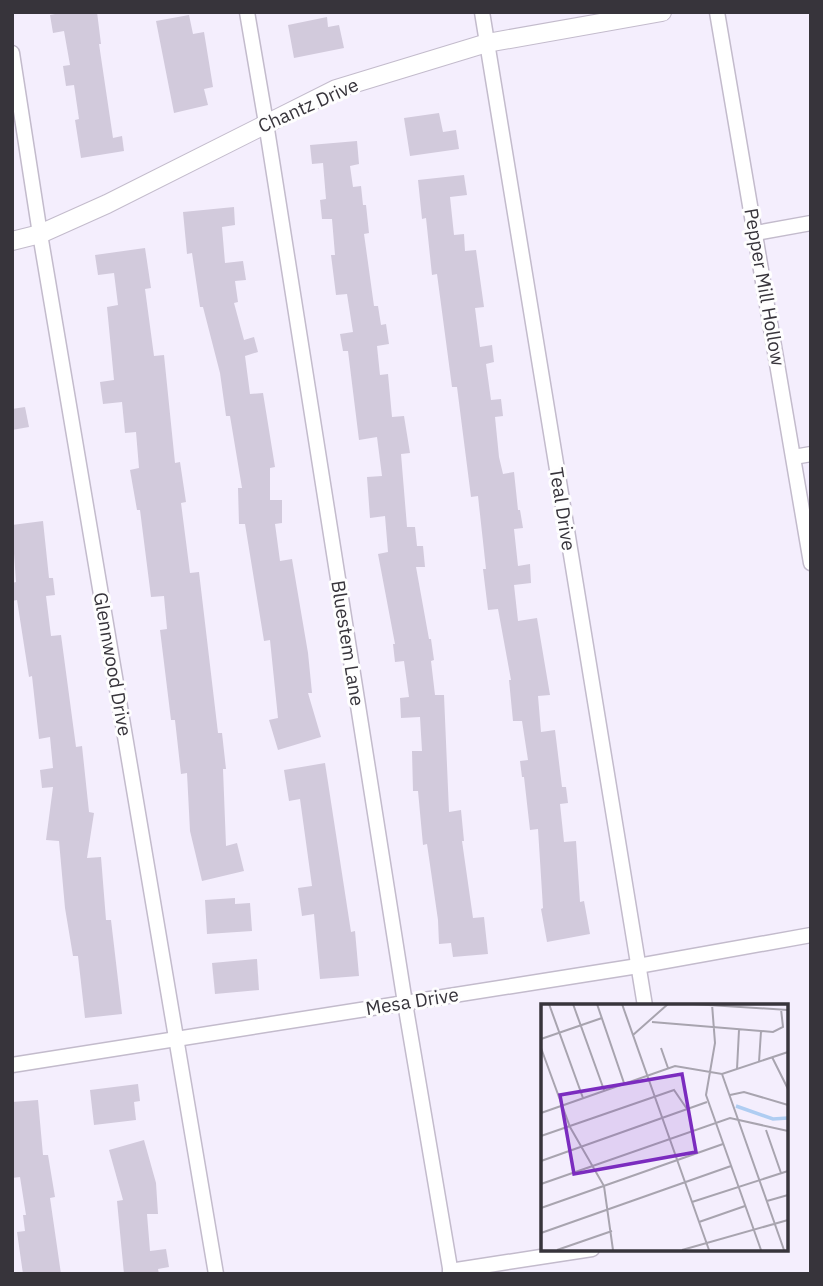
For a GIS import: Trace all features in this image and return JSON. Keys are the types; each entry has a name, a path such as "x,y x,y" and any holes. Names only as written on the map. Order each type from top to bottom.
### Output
{"street":[{"name":"Bluestem Lane","path":"247,12 405,1003 451,1273"},
{"name":"Teal Drive","path":"482,12 645,1004"},
{"name":"Chantz Drive","path":"12,241 40,234 107,204 336,89 487,43 662,12"},
{"name":"Pepper Mill Hollow","path":"717,12 811,563"},
{"name":"Glennwood Drive","path":"12,53 40,234 216,1274"},
{"path":"755,233 811,223"},
{"path":"794,457 811,454"},
{"name":"Mesa Drive","path":"12,1065 638,966 811,935"},
{"path":"451,1273 581,1251"}],"building":[{"path":"97,12 113,138 122,136 124,151 81,158 75,120 79,119 74,85 66,86 63,66 70,65 64,31 53,33 50,15"},
{"path":"189,15 193,34 204,32 213,87 204,89 208,105 174,113 156,21"},
{"path":"327,17 328,27 339,25 344,48 294,58 288,25"},
{"path":"439,113 443,132 456,130 459,149 410,156 404,118"},
{"path":"357,141 359,164 350,166 353,187 361,186 363,205 366,205 369,233 364,234 374,306 378,306 381,325 386,324 389,344 377,346 380,375 388,374 392,417 404,416 410,453 401,454 407,527 415,527 417,546 423,546 425,567 416,567 431,639 435,695 444,695 449,812 461,810 462,841 473,918 484,917 488,954 453,957 451,943 439,944 427,844 423,845 418,791 413,791 412,751 422,751 420,717 401,718 400,698 409,697 404,661 395,662 395,644 378,554 388,552 385,516 370,518 367,477 382,476 377,437 359,440 348,351 343,351 340,334 353,332 347,294 336,295 331,255 335,255 332,219 322,219 320,200 326,199 323,163 312,164 310,145"},
{"path":"464,175 467,195 450,197 454,235 464,234 465,251 476,250 484,307 475,308 480,347 492,345 494,362 486,364 491,400 501,399 503,416 495,417 499,457 503,474 514,472 523,528 514,529 518,566 530,564 531,583 514,585 518,621 537,618 550,695 538,696 541,732 555,730 562,787 566,787 568,803 560,804 564,842 576,841 580,902 584,901 590,934 547,942 541,909 538,829 530,830 520,761 528,760 522,721 513,721 511,680 498,609 488,610 478,496 471,497 457,387 452,387 437,274 432,275 426,218 422,219 418,180"},
{"path":"234,207 235,225 222,227 225,263 243,261 246,280 235,281 238,302 234,303 244,340 254,337 258,352 245,356 250,394 263,393 275,467 270,468 270,500 282,500 282,523 275,524 280,561 292,559 308,653 312,693 308,693 321,737 278,750 269,720 278,718 270,640 264,641 245,524 239,524 238,488 242,488 230,416 226,416 220,373 203,307 200,307 192,253 187,254 183,212"},
{"path":"145,248 151,288 145,289 154,356 164,355 175,463 180,462 186,502 181,503 190,573 199,572 218,733 222,733 226,769 223,769 226,846 237,843 244,871 202,881 190,831 187,773 181,774 175,720 171,720 160,630 167,629 164,596 151,597 140,510 137,510 130,470 139,468 136,432 125,433 122,402 103,404 100,382 114,380 107,307 118,305 114,273 98,275 95,255"},
{"path":"25,407 29,427 12,430 12,409"},
{"path":"43,521 49,578 53,578 55,595 46,596 51,636 61,635 76,747 82,746 89,812 94,813 87,858 101,857 106,920 111,920 122,1014 85,1018 78,956 73,956 65,908 59,841 46,840 53,787 42,788 40,770 53,768 50,737 39,739 32,676 29,677 17,600 12,601 12,583 16,582 12,525"},
{"path":"325,763 351,932 355,931 359,976 320,979 314,914 302,916 298,888 312,886 300,799 289,801 284,770"},
{"path":"235,898 235,904 250,903 252,931 207,934 205,900"},
{"path":"257,959 259,990 215,994 212,963"},
{"path":"138,1084 140,1101 134,1102 136,1120 94,1125 90,1090"},
{"path":"38,1100 43,1155 48,1155 55,1197 50,1198 61,1274 23,1274 17,1232 25,1231 23,1215 26,1215 20,1177 12,1178 12,1102"},
{"path":"144,1140 156,1183 158,1214 147,1214 150,1251 166,1249 169,1267 158,1269 159,1274 124,1274 117,1201 123,1200 109,1150"}]}
